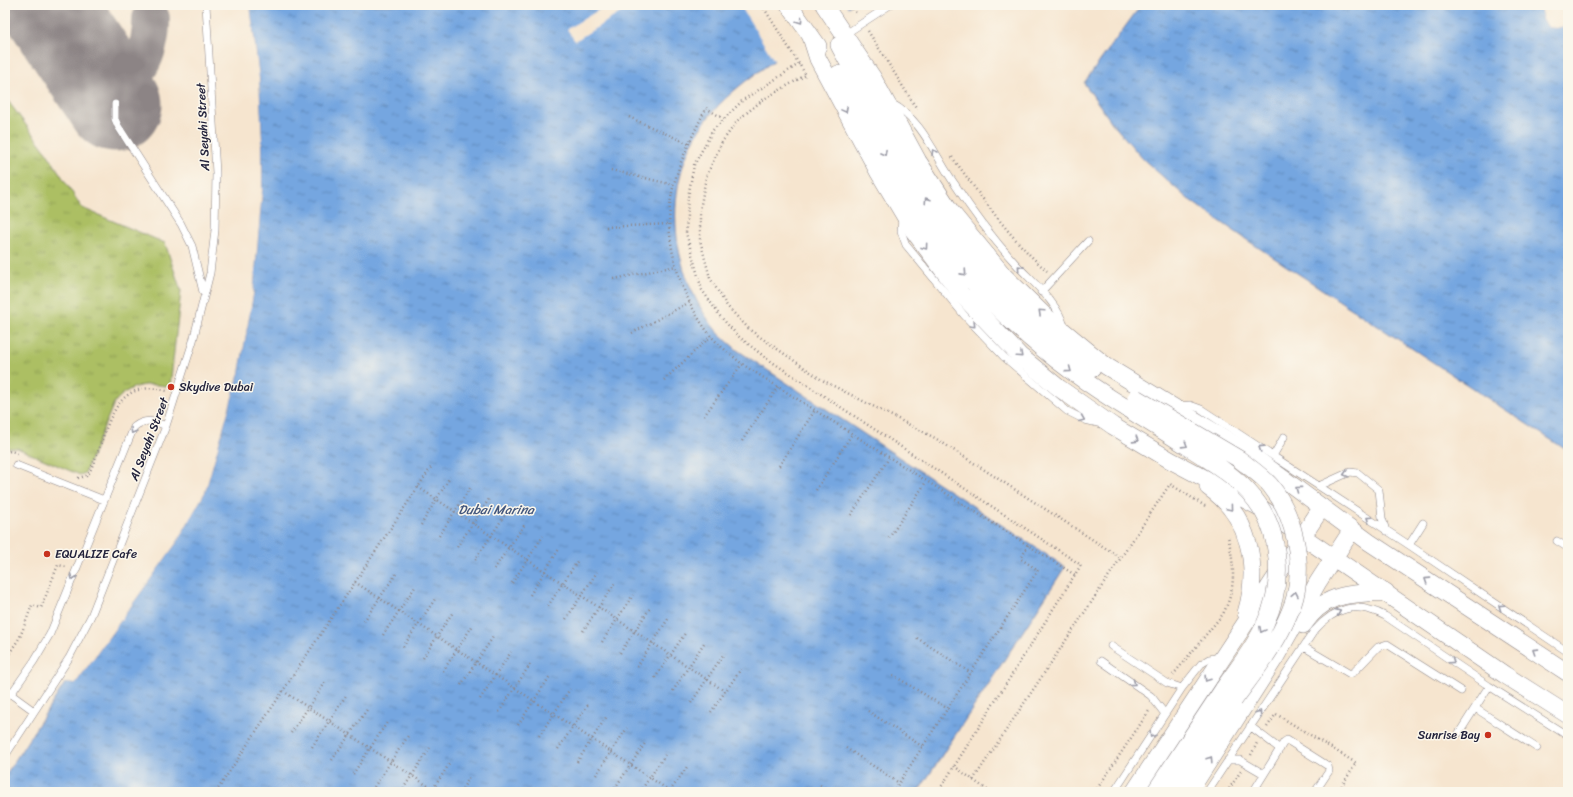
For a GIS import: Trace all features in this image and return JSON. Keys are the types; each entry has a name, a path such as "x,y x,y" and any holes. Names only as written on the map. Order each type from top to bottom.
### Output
{"street":[{"path":"789,5 846,87 913,203 958,265 1009,320 1037,345 1086,383 1132,404"},
{"path":"824,5 885,100 933,186 963,228 1004,276 1065,333 1106,366 1247,452 1352,530 1568,673"},
{"path":"833,20 836,37 840,47 908,169 943,223 962,248 990,280 1045,333 1132,404 1230,474 1259,504 1271,526 1277,549 1278,563 1278,579 1273,602 1229,694 1172,792"},
{"path":"811,38 818,59 903,214 921,241 961,294 1001,337 1059,388 1113,426 1170,460 1261,508 1386,592 1492,666 1568,715"},
{"path":"1193,471 1201,482 1224,500 1234,511 1242,524 1247,538 1252,571 1251,590 1241,627"},
{"path":"1134,792 1241,627 1322,507"},
{"path":"1188,792 1276,658 1352,530"},
{"path":"1276,658 1284,652 1308,618 1324,603 1342,595 1386,592"},
{"path":"1155,792 1229,694"}],"lane":[{"name":"Al Seyahi Street","path":"5,755 69,658 92,616 178,394 193,341 213,252 216,174 206,5"},
{"path":"844,35 890,5"},
{"path":"885,100 903,111 919,126 952,182 984,227 1058,312 1065,333"},
{"path":"115,104 115,119 118,126 184,230 199,270 204,294"},
{"path":"1041,292 1088,241"},
{"path":"1172,407 1184,404 1196,407 1409,545 1568,652"},
{"path":"34,711 8,692 48,639 134,427 140,422 149,420 166,426"},
{"path":"1273,456 1284,438"},
{"path":"16,465 104,500"},
{"path":"1319,486 1346,473 1358,473 1379,490 1382,518 1386,531"},
{"path":"1409,545 1423,523"},
{"path":"1557,541 1568,548"},
{"path":"1207,792 1314,631 1331,615 1350,608 1374,610 1568,736"},
{"path":"1304,647 1350,674 1354,672 1378,647 1387,644 1461,691"},
{"path":"1111,646 1167,683 1182,688"},
{"path":"1114,792 1182,688 1205,661 1222,656"},
{"path":"1101,661 1132,682 1156,701 1165,714"},
{"path":"1459,733 1489,686"},
{"path":"1475,708 1537,748"},
{"path":"1250,726 1280,749"},
{"path":"1253,792 1280,749 1286,741 1289,740 1328,766 1330,770 1315,792"},
{"path":"1228,760 1240,760 1264,774"}],"path":[{"path":"762,5 806,75 764,99 739,119 722,142 706,177 700,210 700,240 710,278 727,306 750,330 822,380 935,438 1121,558"},
{"path":"851,5 922,115"},
{"path":"799,64 743,100 713,130 694,165 688,197 686,233 702,290 720,316 738,336 766,358 1081,565 938,792"},
{"path":"724,119 706,108 689,144 674,185 669,224 676,266 690,302 711,336 742,364 1075,575"},
{"path":"629,118 689,144"},
{"path":"947,151 1031,258 1054,278"},
{"path":"611,170 674,185"},
{"path":"606,226 669,224"},
{"path":"614,280 676,266"},
{"path":"632,333 690,302"},
{"path":"664,380 711,336"},
{"path":"704,416 742,364"},
{"path":"74,477 82,478 89,473 116,410 126,395 138,389 151,387 178,394"},
{"path":"742,441 778,387"},
{"path":"779,466 815,410"},
{"path":"816,490 852,434"},
{"path":"5,452 11,451 24,456"},
{"path":"851,515 889,458"},
{"path":"216,792 432,466"},
{"path":"421,524 450,477"},
{"path":"889,538 926,482"},
{"path":"973,780 1170,484 1210,510"},
{"path":"418,487 726,692"},
{"path":"439,536 470,488"},
{"path":"457,547 489,499"},
{"path":"475,560 506,512"},
{"path":"494,569 525,524"},
{"path":"1167,683 1223,614 1229,602 1234,571 1225,530"},
{"path":"512,583 543,536"},
{"path":"893,792 948,710 1038,570 1021,558 1028,545"},
{"path":"530,595 560,549"},
{"path":"548,606 578,560"},
{"path":"5,660 20,637 32,605 41,608 58,565 76,570"},
{"path":"566,619 597,572"},
{"path":"364,621 396,574"},
{"path":"355,582 670,792 686,767"},
{"path":"583,631 615,583"},
{"path":"383,634 415,587"},
{"path":"602,642 633,595"},
{"path":"403,647 434,599"},
{"path":"620,653 650,608"},
{"path":"423,658 453,612"},
{"path":"637,666 668,620"},
{"path":"443,671 473,625"},
{"path":"655,678 686,632"},
{"path":"461,685 493,637"},
{"path":"917,638 972,673"},
{"path":"673,691 704,643"},
{"path":"480,699 511,652"},
{"path":"691,702 723,655"},
{"path":"499,712 531,663"},
{"path":"711,712 741,669"},
{"path":"893,675 948,710"},
{"path":"518,725 550,676"},
{"path":"291,733 326,680"},
{"path":"539,736 570,689"},
{"path":"283,691 350,734 432,791 437,792"},
{"path":"312,747 347,694"},
{"path":"1095,792 1156,701"},
{"path":"558,749 589,703"},
{"path":"332,760 368,708"},
{"path":"868,711 923,747"},
{"path":"577,762 607,716"},
{"path":"353,774 388,721"},
{"path":"596,775 627,728"},
{"path":"374,787 408,736"},
{"path":"615,788 646,742"},
{"path":"401,792 430,748"},
{"path":"846,748 899,783"},
{"path":"640,792 665,755"},
{"path":"432,791 450,763"},
{"path":"954,766 990,792"},
{"path":"460,792 470,777"},
{"path":"820,785 832,792"}],"green space":[{"path":"5,97 47,153 82,208 165,243 181,291 170,387 162,385 139,386 132,388 120,397 114,403 85,473 80,475 17,448 5,448"}],"water":[{"name":"Dubai Marina","path":"250,5 851,5 731,93 718,106 699,130 686,157 678,186 676,216 678,246 686,275 698,303 715,329 737,350 1065,567 918,792 5,792 5,776 65,683 75,684 177,542 205,492 239,373 253,295 262,191 262,142 259,78"},
{"path":"1141,5 1540,5 1542,17 1548,27 1556,28 1565,26 1568,22 1568,451 1250,242 1188,199 1143,159 1112,123 1084,83"}],"pier":[{"path":"248,5 250,5 259,78 262,142 262,191 253,295 239,373 205,492 177,542 75,684 65,683 67,681 74,682 175,541 203,491 237,372 251,295 260,191 260,142 257,78"},
{"path":"607,5 633,5 575,41 567,29"},
{"path":"740,5 846,5 849,9 775,62"},
{"path":"1540,5 1542,5 1543,16 1549,25 1564,24 1568,20 1568,22 1565,26 1556,28 1548,27 1542,17"}],"taxiway":[{"path":"101,81 114,83 124,80 133,74 140,65 149,42 151,19"},
{"path":"60,22 99,43 110,56 121,76 118,85 105,92 99,90 91,84 78,48"}],"runway":[{"path":"49,5 115,104"}],"place":[{"name":"Skydive Dubai","path":"171,387"},
{"name":"EQUALIZE Cafe","path":"47,554"},
{"name":"Sunrise Bay","path":"1488,735"}]}
